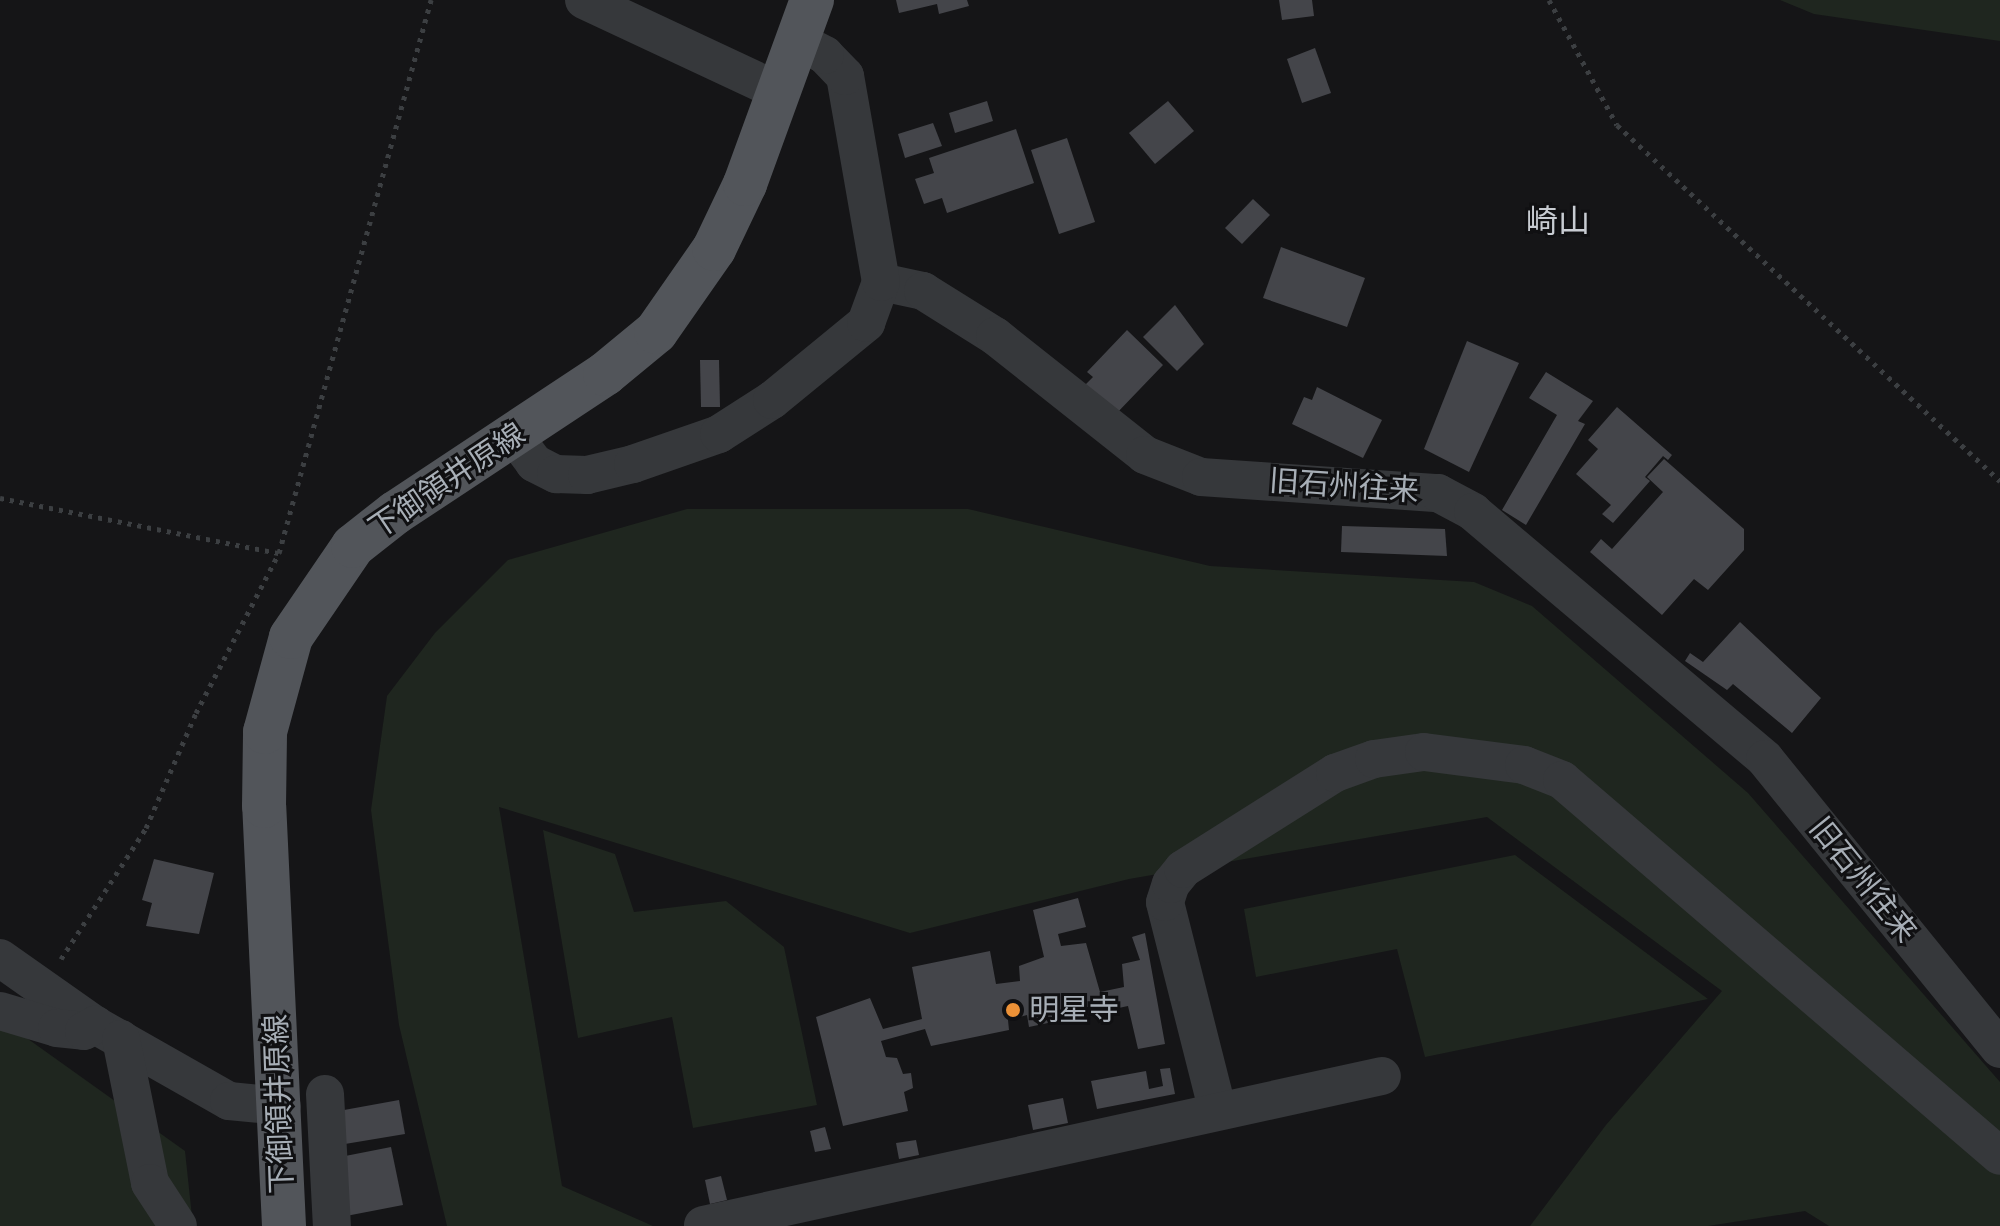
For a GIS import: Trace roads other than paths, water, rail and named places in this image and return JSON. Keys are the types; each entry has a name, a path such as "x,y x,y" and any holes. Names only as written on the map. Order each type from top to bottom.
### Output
{"main road":[{"name":"下御領井原線","path":"284,1226 282,1106 264,791 265,732 291,637 353,546 514,436 646,340 690,289 745,184 812,0"}],"street":[{"path":"604,4 778,91"},
{"path":"514,436 534,463 556,474 587,475 719,434 772,400 866,323 881,282 845,76 825,55 797,41"},
{"name":"旧石州往来","path":"881,282 923,291 995,336 1145,455 1201,477 1438,493 1473,512 1765,759 2000,1049"},
{"path":"1217,1108 1165,902 1171,884 1183,869 1335,773 1374,759 1424,752 1524,765 1562,780 2000,1156"},
{"path":"0,958 108,1032 229,1101 282,1106"},
{"path":"0,1011 57,1028 108,1032"},
{"path":"108,1032 150,1183 178,1226"},
{"path":"703,1225 1217,1108 1382,1076"},
{"path":"325,1094 332,1226"}],"place":[{"name":"明星寺","path":"1013,1010"}],"district":[{"name":"崎山","path":"1558,221"}]}
